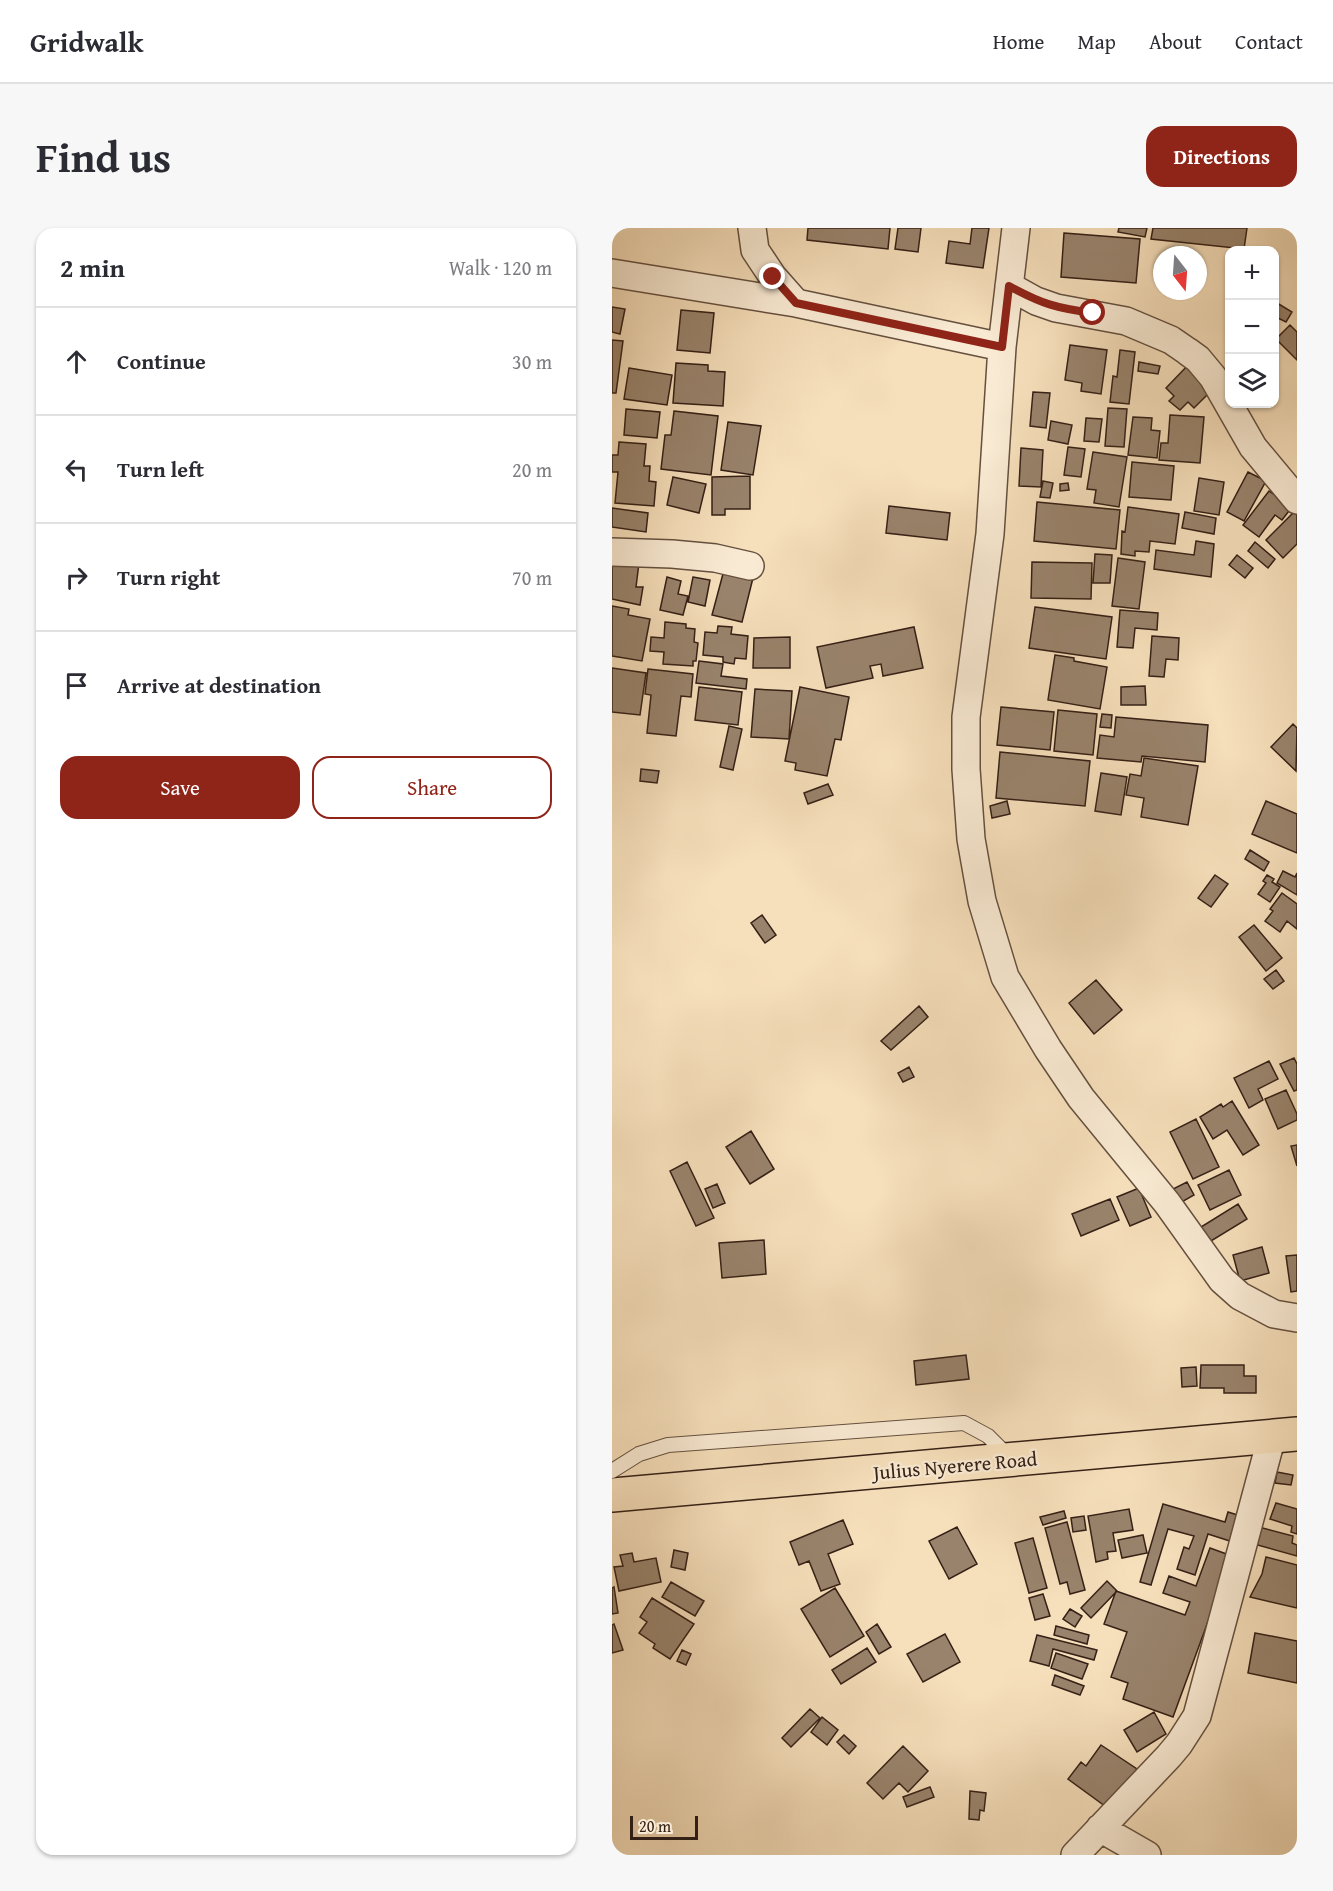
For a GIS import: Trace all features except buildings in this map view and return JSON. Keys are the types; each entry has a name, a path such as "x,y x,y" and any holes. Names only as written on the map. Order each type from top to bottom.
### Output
{"highway":[{"name":"Julius Nyerere Road","path":"612,1495 1285,1435"}],"street":[{"path":"752,228 755,250 773,277 796,303"},
{"path":"1016,228 1002,347 990,534 966,717 966,769 971,839 982,901 1005,977 1054,1059 1082,1098 1167,1203 1222,1280 1240,1296 1274,1314 1297,1318"},
{"path":"612,273 796,303 1002,347"},
{"path":"1009,286 1056,308 1126,321 1171,340 1187,351 1214,377 1253,447 1297,500"},
{"path":"612,552 715,558 750,566"},
{"path":"1075,1855 1179,1744 1197,1716 1285,1435"},
{"path":"1100,1828 1147,1855"}],"lane":[{"path":"612,1471 639,1454 668,1446 964,1423 987,1436 1012,1460"}],"route":[{"path":"773,277 796,303 1002,347 1009,286 1056,308 1093,313"}]}
